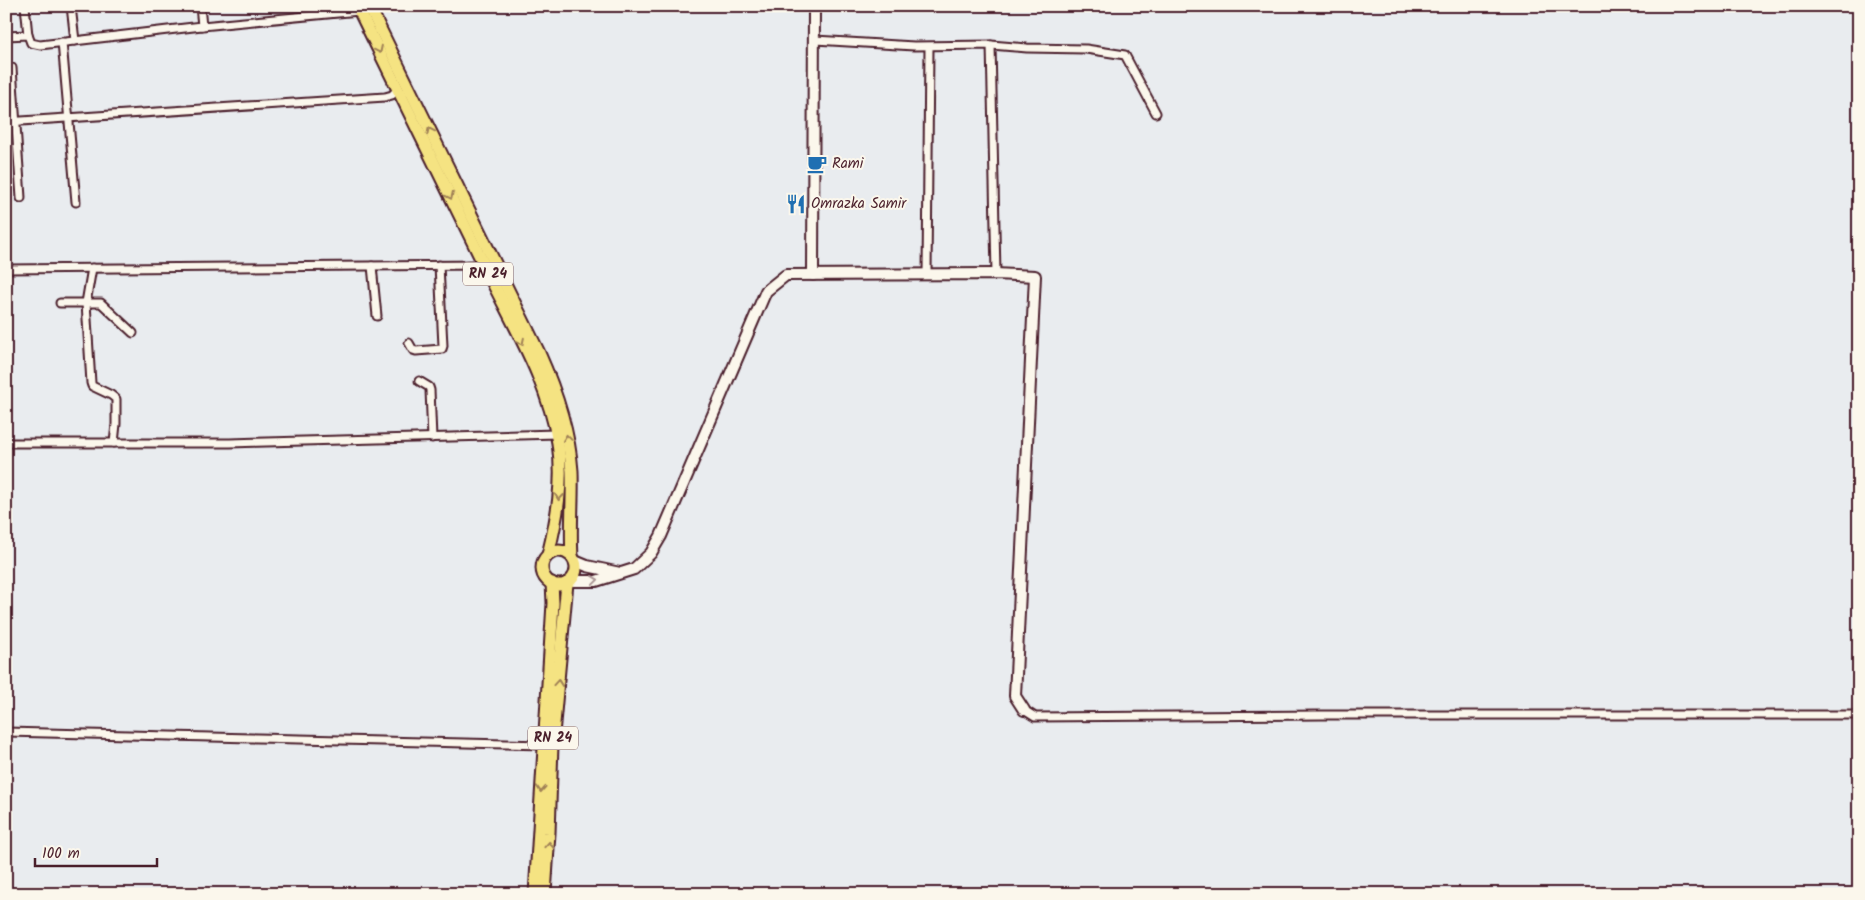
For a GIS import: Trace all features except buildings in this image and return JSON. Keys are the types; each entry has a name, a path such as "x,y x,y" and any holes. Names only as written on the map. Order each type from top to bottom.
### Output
{"highway":[{"name":"RN 24","path":"362,8 398,89 536,373 552,417 557,434 560,486 557,515 548,555"},
{"name":"RN 24","path":"362,8 539,353 555,389 566,430 572,472 573,559"},
{"path":"560,551 573,559 576,572 568,582 559,585 552,583 546,578 542,570 543,562 548,555 560,551"},
{"name":"RN 24","path":"545,894 550,833 552,745 568,582"},
{"name":"RN 24","path":"535,894 553,603 552,583"}],"main road":[{"path":"813,275 814,6"},
{"path":"568,582 596,581 634,569 641,565 651,553 661,536 766,291 786,275 996,274 1035,276 1015,696 1024,710"},
{"path":"573,559 587,566 620,573"}],"street":[{"path":"25,6 28,35 31,44 35,45 362,8"},
{"path":"71,6 75,41"},
{"path":"200,6 202,26"},
{"path":"6,36 28,35"},
{"path":"815,40 929,47 991,45 1086,49 1125,55 1156,113"},
{"path":"62,42 76,202"},
{"path":"991,45 996,274"},
{"path":"927,274 929,47"},
{"path":"12,68 21,198"},
{"path":"6,122 385,97 392,95 398,89"},
{"path":"6,269 484,265"},
{"path":"372,266 377,316"},
{"path":"409,343 413,350 416,351 442,349 439,266"},
{"path":"92,268 86,303 91,383 92,386 116,399 114,442"},
{"path":"60,303 101,303 133,333"},
{"path":"419,381 430,390 432,438"},
{"path":"6,442 230,443 557,434"},
{"path":"1024,710 1035,718 1302,715 1859,715"},
{"path":"6,732 544,746"}],"place":[{"name":"Rami","path":"817,164"},
{"name":"Omrazka Samir","path":"796,204"}]}
